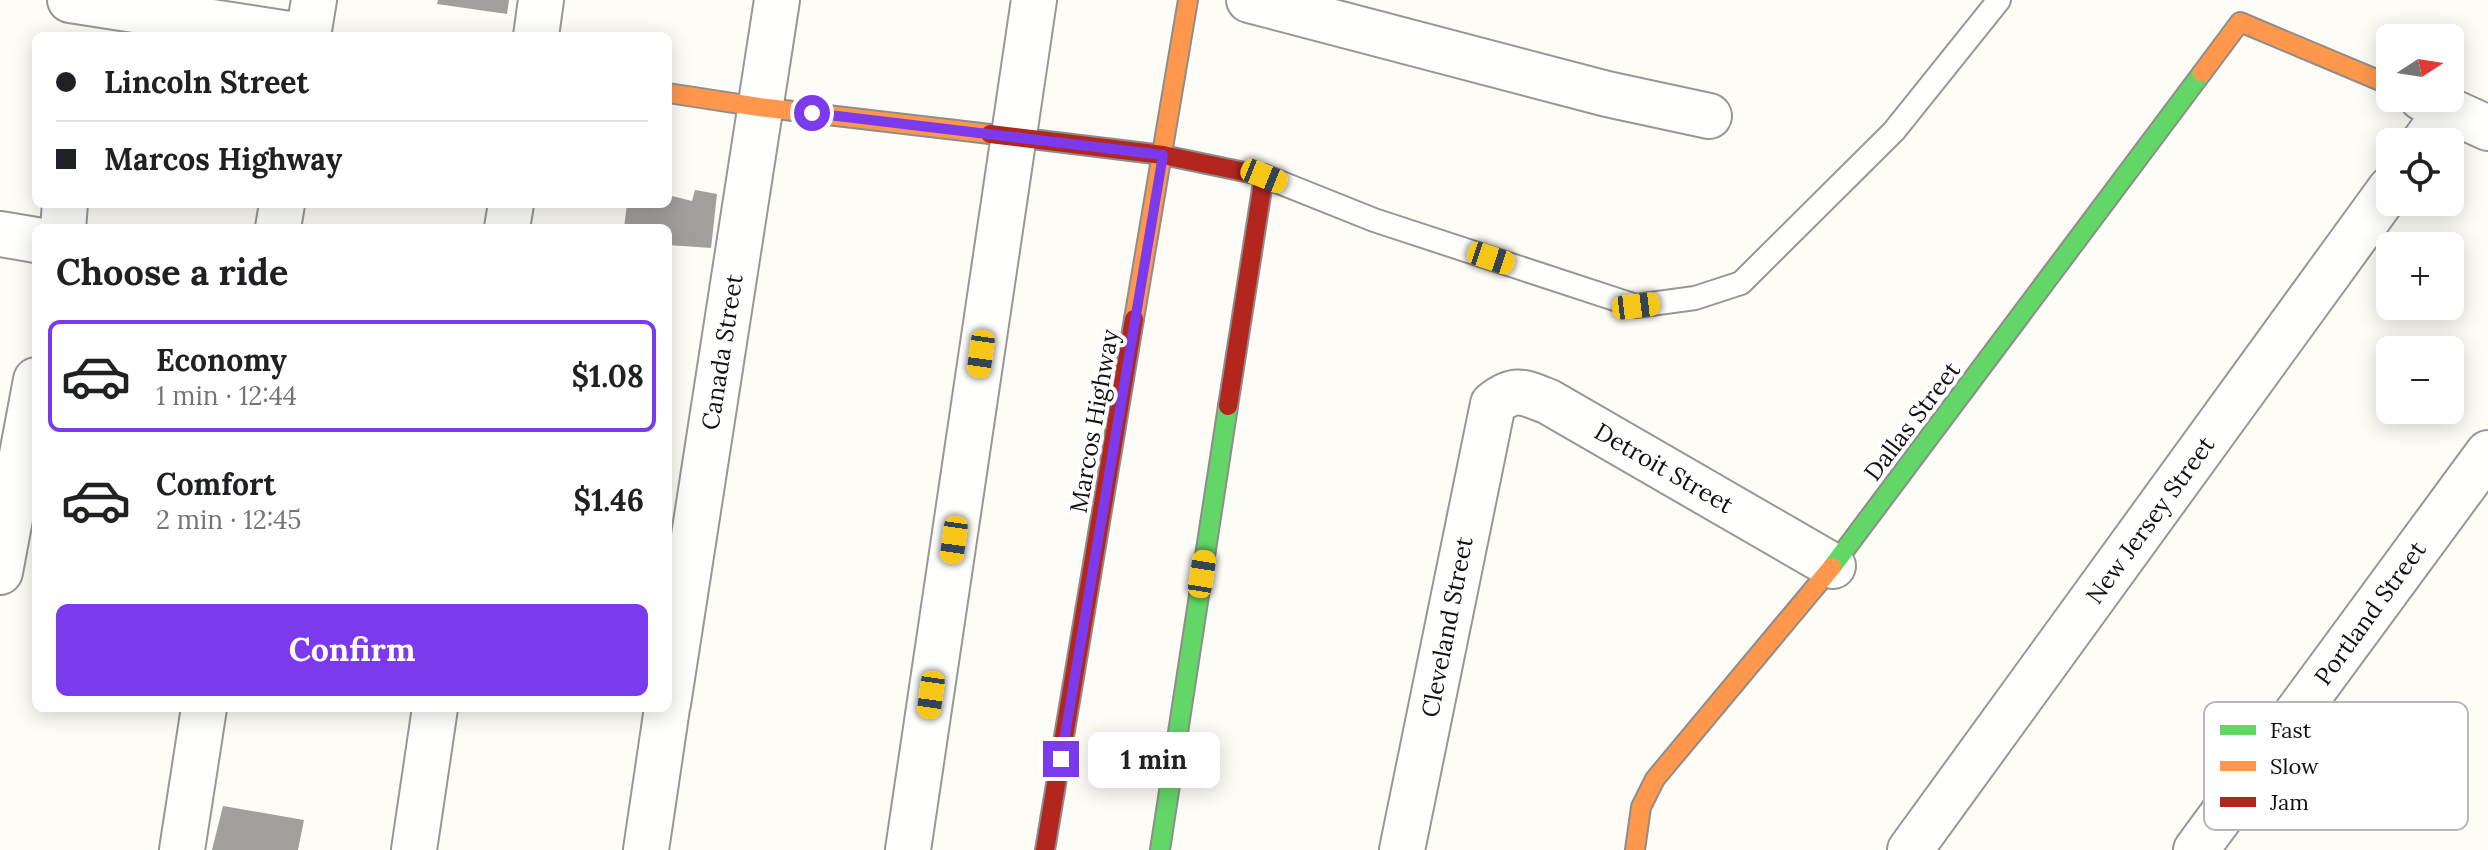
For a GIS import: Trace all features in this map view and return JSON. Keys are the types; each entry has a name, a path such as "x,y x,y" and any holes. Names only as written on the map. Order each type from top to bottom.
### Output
{"street":[{"path":"309,32 314,0"},
{"path":"537,32 541,0"},
{"name":"Canada Street","path":"672,680 777,0"},
{"path":"908,850 1034,0"},
{"name":"Marcos Highway","path":"1045,850 1188,0"},
{"path":"1249,0 1607,94 1709,116"},
{"path":"77,9 269,32"},
{"name":"Dallas Street","path":"1635,850 1641,807 1655,779 1833,566 2240,22 2376,79"},
{"path":"672,94 759,107 1163,155 1264,176 1160,850"},
{"path":"2432,116 2488,128"},
{"name":"New Jersey Street","path":"1910,850 2376,208"},
{"path":"0,234 32,239"},
{"name":"Detroit Street","path":"1493,404 1506,393 1522,391 1549,402 1833,566"},
{"path":"0,572 32,401"},
{"name":"Cleveland Street","path":"1402,850 1493,404"},
{"name":"Portland Street","path":"2305,702 2488,453"},
{"path":"182,850 203,712"},
{"path":"414,850 434,712"},
{"name":"Canada Street","path":"646,850 667,712"},
{"name":"Portland Street","path":"2196,850 2211,830"}],"lane":[{"path":"1264,176 1374,220 1636,306 1695,298 1741,283 1894,131 1999,0"}],"building":[{"path":"438,0 509,0 507,14 437,4"},
{"path":"695,190 717,194 711,248 672,245 672,224 624,224 626,208 672,208 672,196 692,201"},
{"path":"223,806 304,820 298,850 212,850"}],"traffic: fast":[{"path":"1832,567 2202,73"},
{"path":"1160,850 1228,406"}],"traffic: slow":[{"path":"1134,319 1188,0"},
{"path":"2202,73 2240,22 2376,79"},
{"path":"672,94 990,134"},
{"path":"1635,850 1641,807 1655,779 1832,567"}],"traffic: jam":[{"path":"990,134 1163,155 1264,176 1228,406"},
{"path":"1045,850 1134,319"}],"route":[{"path":"812,113 1163,155 1061,759"}]}
